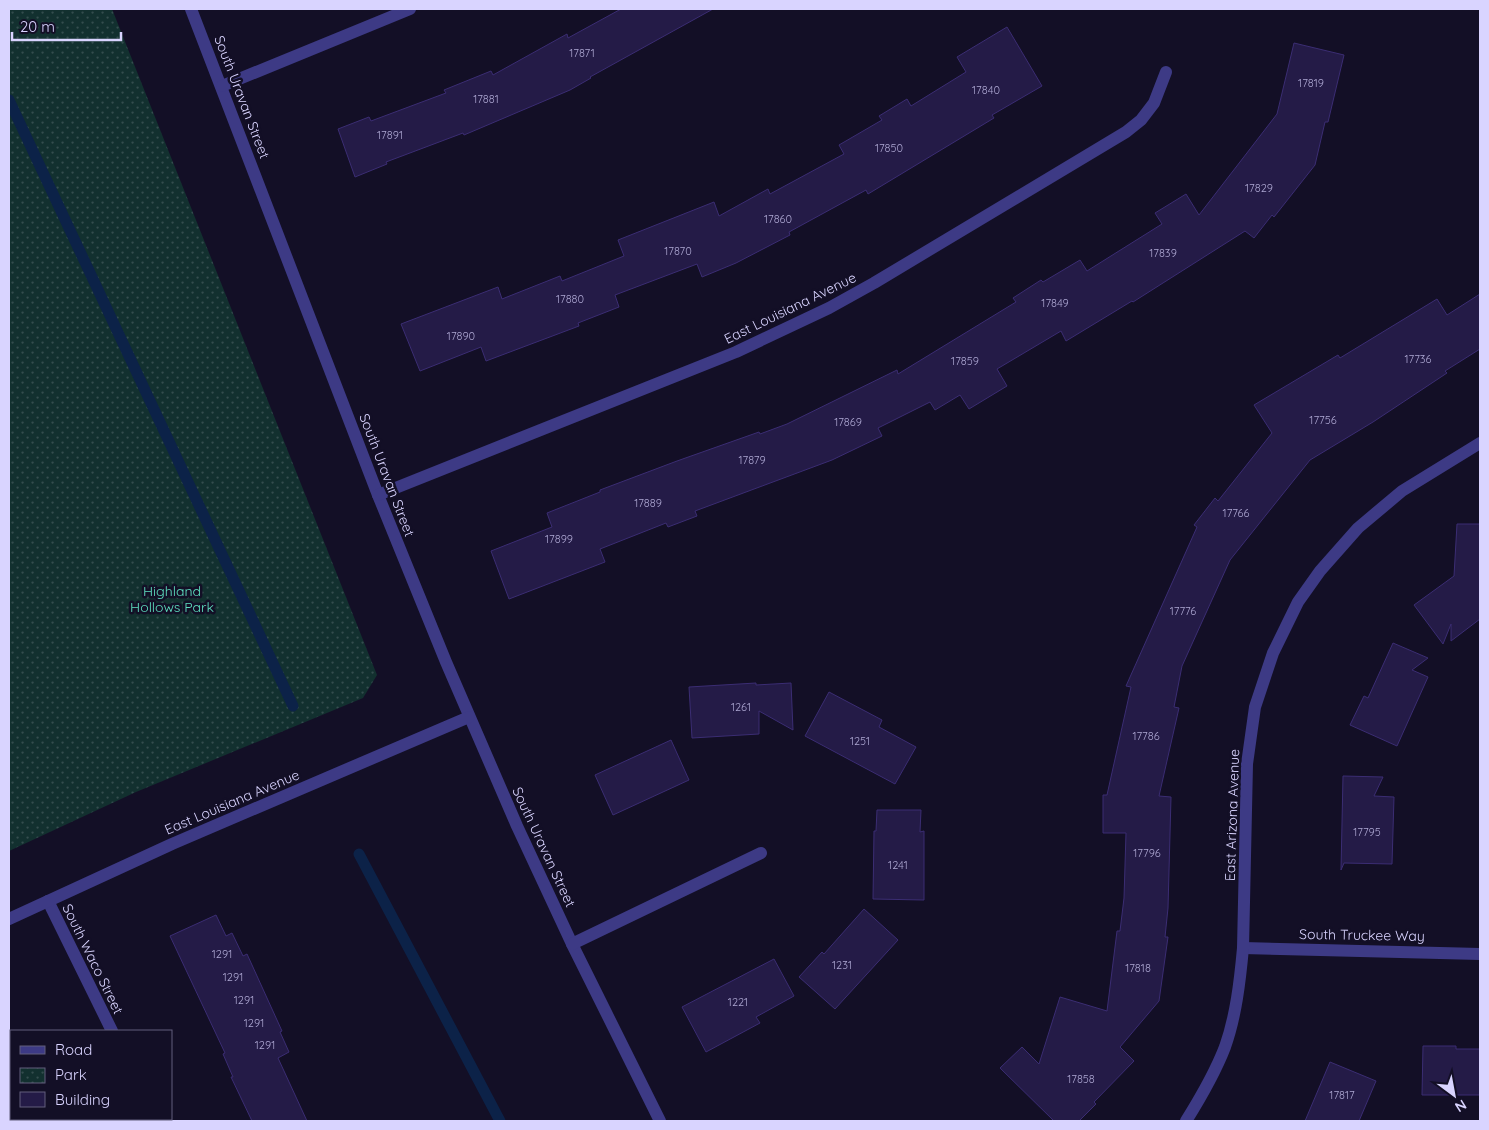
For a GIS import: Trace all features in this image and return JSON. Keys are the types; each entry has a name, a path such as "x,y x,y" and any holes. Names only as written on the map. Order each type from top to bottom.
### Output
{"street":[{"name":"South Uravan Street","path":"191,9 378,495 469,717 572,944 660,1121"},
{"path":"222,86 410,9"},
{"name":"East Louisiana Avenue","path":"378,495 736,352 829,308 1126,132 1141,120 1154,103 1166,72"},
{"name":"East Arizona Avenue","path":"1186,1121 1206,1091 1226,1046 1236,1001 1243,948 1247,764 1256,707 1273,653 1298,602 1320,571 1358,528 1402,492 1480,443"},
{"name":"East Louisiana Avenue","path":"9,919 172,844 469,717"},
{"path":"572,944 761,853"},
{"name":"South Waco Street","path":"48,901 112,1030"},
{"name":"South Truckee Way","path":"1243,948 1480,954"}],"green space":[{"name":"Highland Hollows Park","path":"9,9 112,9 377,675 363,698 136,792 9,851"}],"building":[{"path":"621,9 713,9 570,90 464,135 463,133 386,162 387,164 355,177 338,129 369,117 371,121 446,93 444,90 491,71 493,75 567,34 568,38"},
{"path":"1007,27 1042,86 992,115 994,118 868,194 866,190 789,232 790,235 736,263 702,277 697,264 615,295 619,307 578,323 579,326 486,361 481,347 420,371 401,324 498,287 502,299 560,276 562,281 624,256 618,240 714,202 719,216 768,189 770,194 844,154 839,145 882,120 879,116 907,99 911,106 966,72 957,57"},
{"path":"1294,43 1344,55 1328,122 1325,122 1315,165 1274,217 1272,215 1254,238 1245,231 1133,302 1066,341 1061,331 997,369 1007,386 969,409 960,395 935,410 930,402 878,428 882,436 832,460 695,511 697,516 668,527 666,523 600,549 605,562 509,599 491,551 552,527 547,513 600,492 600,490 677,461 787,424 897,370 898,374 1016,302 1013,298 1041,280 1043,282 1080,260 1087,271 1162,224 1155,213 1186,194 1199,215 1277,114"},
{"path":"1480,294 1480,349 1445,371 1447,373 1373,422 1310,460 1230,560 1182,666 1174,707 1179,708 1159,796 1171,797 1168,908 1165,937 1168,937 1159,1001 1120,1047 1134,1061 1094,1102 1096,1104 1079,1121 1054,1121 1000,1068 1022,1047 1039,1064 1060,997 1107,1011 1117,931 1120,931 1124,898 1126,833 1103,833 1103,795 1107,795 1131,687 1126,686 1197,527 1194,525 1215,498 1218,501 1272,433 1254,405 1338,355 1340,358 1437,299 1447,315"},
{"path":"1457,524 1480,524 1480,619 1451,641 1451,624 1443,644 1414,605 1454,576"},
{"path":"1393,643 1428,658 1412,670 1428,677 1397,746 1350,725 1364,696 1368,698"},
{"path":"756,683 756,685 791,683 793,730 759,711 759,734 692,738 689,687"},
{"path":"829,692 882,720 879,727 916,747 895,784 805,736"},
{"path":"671,740 689,780 613,815 595,775"},
{"path":"1343,776 1383,777 1374,796 1394,797 1392,864 1344,863 1341,870"},
{"path":"877,810 921,810 920,832 924,831 924,900 873,899 874,831 876,831"},
{"path":"864,909 898,940 835,1009 799,977 822,952 824,954"},
{"path":"216,915 226,936 232,933 243,956 247,954 282,1031 280,1032 289,1052 278,1058 307,1121 252,1121 231,1077 233,1077 223,1054 225,1053 170,936"},
{"path":"774,959 794,996 756,1017 760,1023 706,1052 682,1007"},
{"path":"1423,1046 1456,1046 1456,1049 1480,1049 1480,1095 1422,1095"},
{"path":"1330,1062 1376,1081 1359,1121 1305,1121"}],"waterway":[{"path":"9,100 293,706"},
{"path":"359,854 500,1121"}]}
